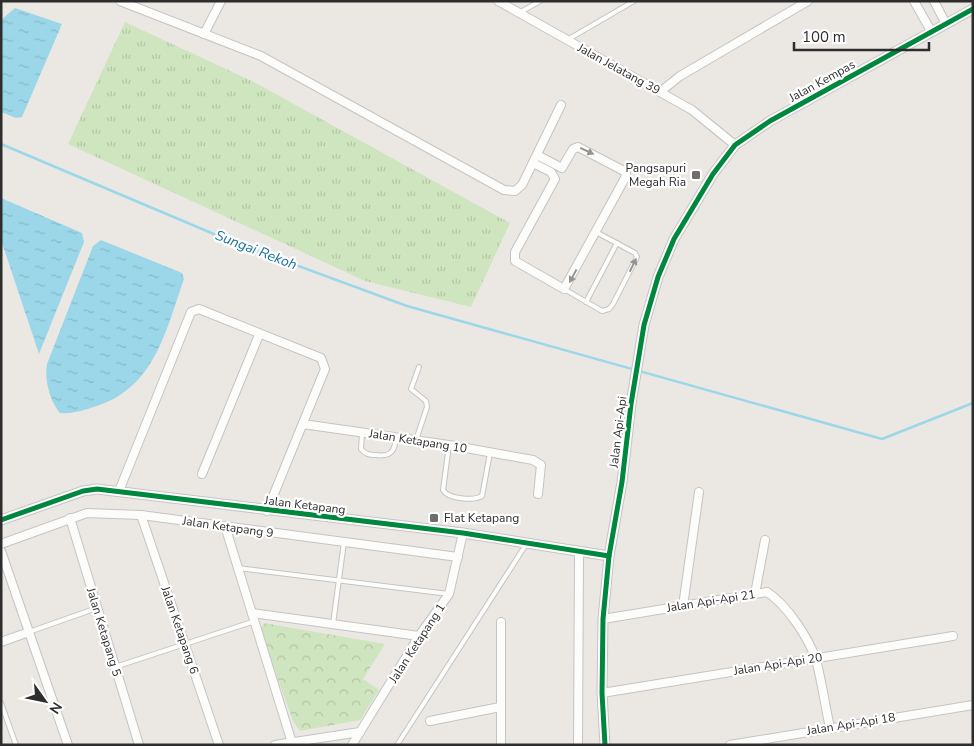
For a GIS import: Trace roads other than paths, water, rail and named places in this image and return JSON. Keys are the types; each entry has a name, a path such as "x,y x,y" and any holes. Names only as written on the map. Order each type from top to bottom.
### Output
{"street":[{"path":"120,1 261,56 504,190 515,191 522,185 561,105"},
{"path":"204,34 221,1"},
{"name":"Jalan Jelatang 39","path":"498,1 708,121 735,145"},
{"path":"660,92 680,76 808,1"},
{"path":"914,1 931,31"},
{"path":"934,1 946,24"},
{"name":"Jalan Kempas","path":"735,145 770,121 973,9"},
{"name":"Jalan Api-Api","path":"605,745 602,693 603,619 609,556 622,482 631,404 644,325 658,277 674,239 713,174 735,145"},
{"path":"533,163 551,172 555,179 515,252 515,261 564,290 625,178 626,172 624,168 578,146 573,150 562,168 537,155"},
{"path":"119,491 191,312 199,309 259,335 321,358 324,364 325,369 268,511"},
{"path":"202,474 259,335"},
{"name":"Jalan Ketapang 10","path":"303,424 449,445 533,460 541,465 538,494"},
{"name":"Jalan Ketapang","path":"1,520 83,491 97,489 463,534 609,556"},
{"path":"682,606 699,492"},
{"name":"Jalan Ketapang 9","path":"1,544 87,513 141,515 458,557"},
{"name":"Jalan Ketapang 6","path":"141,515 219,745"},
{"name":"Jalan Ketapang 5","path":"70,518 140,745"},
{"path":"225,526 292,742"},
{"name":"Jalan Ketapang 1","path":"352,745 420,636 449,594 463,534"},
{"path":"755,594 765,540"},
{"path":"1,551 68,745"},
{"path":"578,552 578,745"},
{"name":"Jalan Api-Api 21","path":"603,619 767,592 778,600 799,627 815,658 830,728"},
{"path":"252,612 420,636"},
{"path":"501,622 501,745"},
{"path":"1,642 29,632"},
{"name":"Jalan Api-Api 20","path":"602,693 953,636"},
{"name":"Jalan Api-Api 18","path":"730,745 973,705"},
{"path":"430,721 500,708"},
{"path":"275,745 360,732"}],"lane":[{"path":"520,13 540,1"},
{"path":"567,40 634,1"},
{"path":"564,290 602,311 609,309 613,304 637,257 635,253 596,232"},
{"path":"586,302 617,243"},
{"path":"416,440 427,406 426,401 412,389 419,367"},
{"path":"362,433 361,449 368,454 385,457 390,455 395,448 396,438"},
{"path":"449,445 443,486 445,494 449,495 473,499 482,496 490,452"},
{"path":"333,624 344,542"},
{"path":"397,745 527,543"},
{"path":"238,568 449,594"},
{"path":"29,632 97,608"},
{"path":"115,667 255,621"},
{"path":"1,703 16,745"}],"water":[{"path":"15,8 62,24 22,117 16,118 1,112 1,20"},
{"path":"1,198 82,233 84,242 39,354 1,240"},
{"path":"101,240 182,273 184,279 164,337 156,354 133,385 117,397 97,406 74,412 60,413 53,403 49,390 46,376 47,364 93,246"}],"waterway":[{"name":"Sungai Rekoh","path":"1,144 228,240 407,306 882,439 973,403"}],"place":[{"name":"Pangsapuri Megah Ria","path":"696,175"},
{"name":"Flat Ketapang","path":"434,518"}]}
